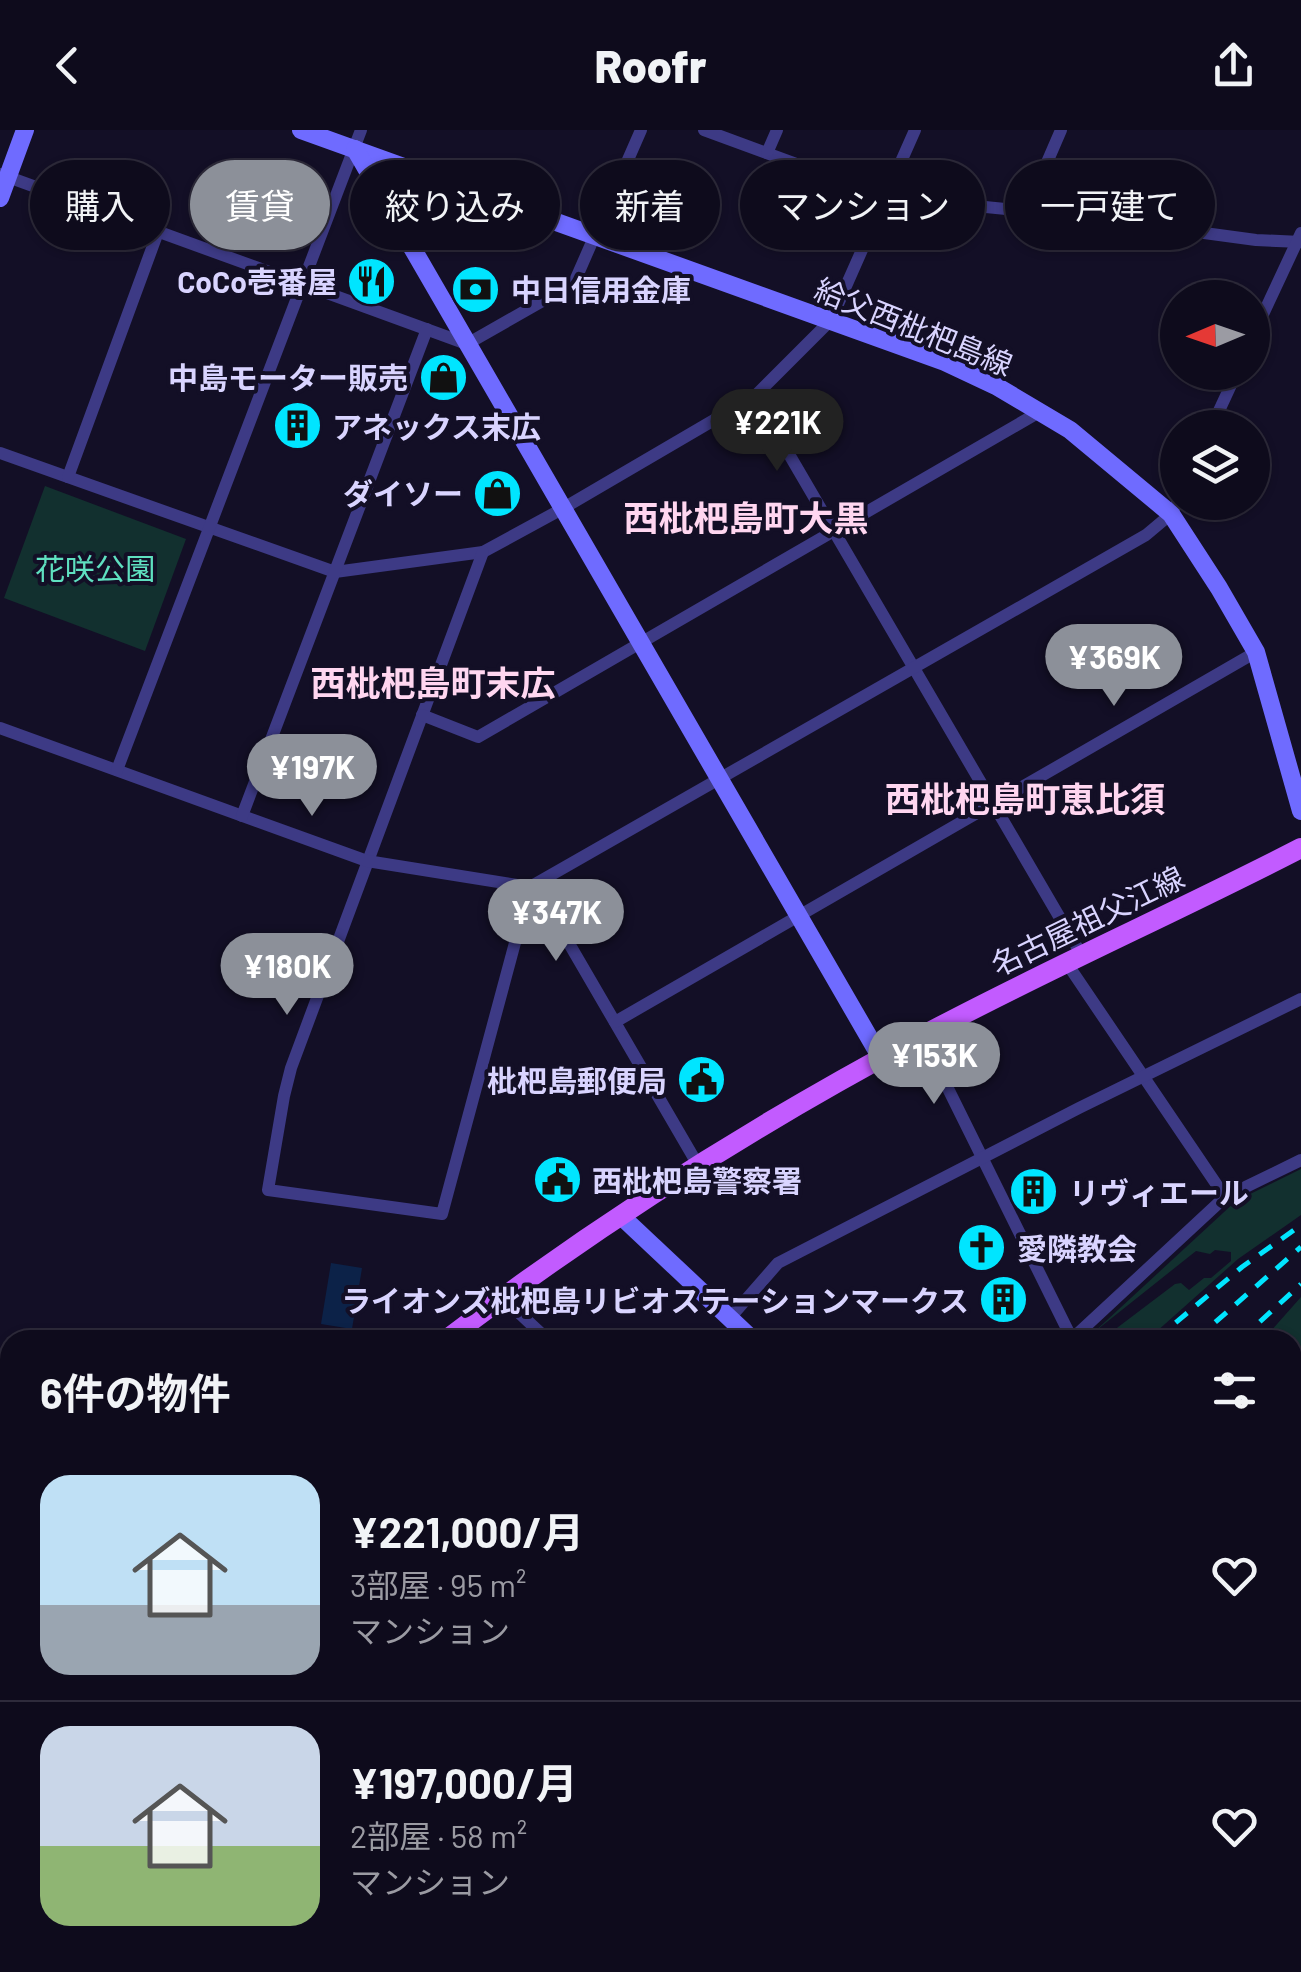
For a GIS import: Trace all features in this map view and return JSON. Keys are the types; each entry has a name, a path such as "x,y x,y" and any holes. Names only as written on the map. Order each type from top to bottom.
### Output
{"main road":[{"name":"名古屋祖父江線","path":"459,1330 698,1165 881,1058 1074,958 1301,848"}],"street":[{"path":"0,198 4,176 26,130"},
{"name":"給父西枇杷島線","path":"300,130 580,231"},
{"path":"117,770 361,130"},
{"path":"628,160 641,130"},
{"path":"704,130 785,160"},
{"path":"766,153 777,130"},
{"path":"902,160 915,130"},
{"path":"1049,160 1062,130"},
{"path":"354,150 881,1058"},
{"path":"4,176 30,185"},
{"path":"1215,235 1256,240 1300,239 1270,301"},
{"path":"170,236 468,344 574,284 588,250"},
{"path":"68,477 151,250"},
{"name":"給父西枇杷島線","path":"634,250 945,362 1041,411 1160,497"},
{"path":"0,453 335,572 483,552 755,396 831,320 862,250"},
{"path":"242,816 426,329"},
{"path":"755,396 994,803 1074,958 1144,1076 1225,1198"},
{"path":"422,716 478,738 1041,411"},
{"path":"0,728 367,861 533,886 1146,536 1161,520"},
{"name":"給父西枇杷島線","path":"1181,520 1256,652 1301,811"},
{"path":"483,552 291,1068 268,1190 442,1214 533,886"},
{"path":"615,1022 1256,652"},
{"path":"533,886 698,1165"},
{"path":"729,1318 778,1263 1006,1144 1301,999"},
{"path":"922,1036 1068,1330"},
{"path":"1081,1330 1225,1198 1301,1160"},
{"path":"621,1216 742,1330"},
{"path":"502,1298 537,1330"}],"green space":[{"name":"花咲公園","path":"45,486 186,539 145,651 4,598"},
{"path":"1301,1169 1301,1215 1238,1259 1158,1330 1114,1330 1175,1284 1181,1283 1189,1290 1204,1278 1211,1278 1231,1261 1231,1252 1196,1251 1096,1330 1236,1201"},
{"path":"1301,1297 1301,1330 1272,1330"}],"water":[{"path":"331,1263 362,1268 352,1329 321,1324"}],"railway":[{"path":"1167,1330 1242,1267 1301,1225"},
{"path":"1206,1330 1301,1247"},
{"path":"1251,1330 1301,1284"}],"place":[{"name":"CoCo壱番屋","path":"372,281"},
{"name":"中日信用金庫","path":"476,289"},
{"name":"中島モーター販売","path":"443,377"},
{"name":"アネックス末広","path":"297,426"},
{"name":"ダイソー","path":"498,493"},
{"name":"枇杷島郵便局","path":"702,1080"},
{"name":"西枇杷島警察署","path":"557,1180"},
{"name":"リヴィエール","path":"1034,1192"},
{"name":"愛隣教会","path":"982,1248"},
{"name":"ライオンズ枇杷島リビオステーションマークス","path":"1004,1300"}],"district":[{"name":"西枇杷島町大黒","path":"746,517"},
{"name":"西枇杷島町末広","path":"433,682"},
{"name":"西枇杷島町恵比須","path":"1025,798"}]}
